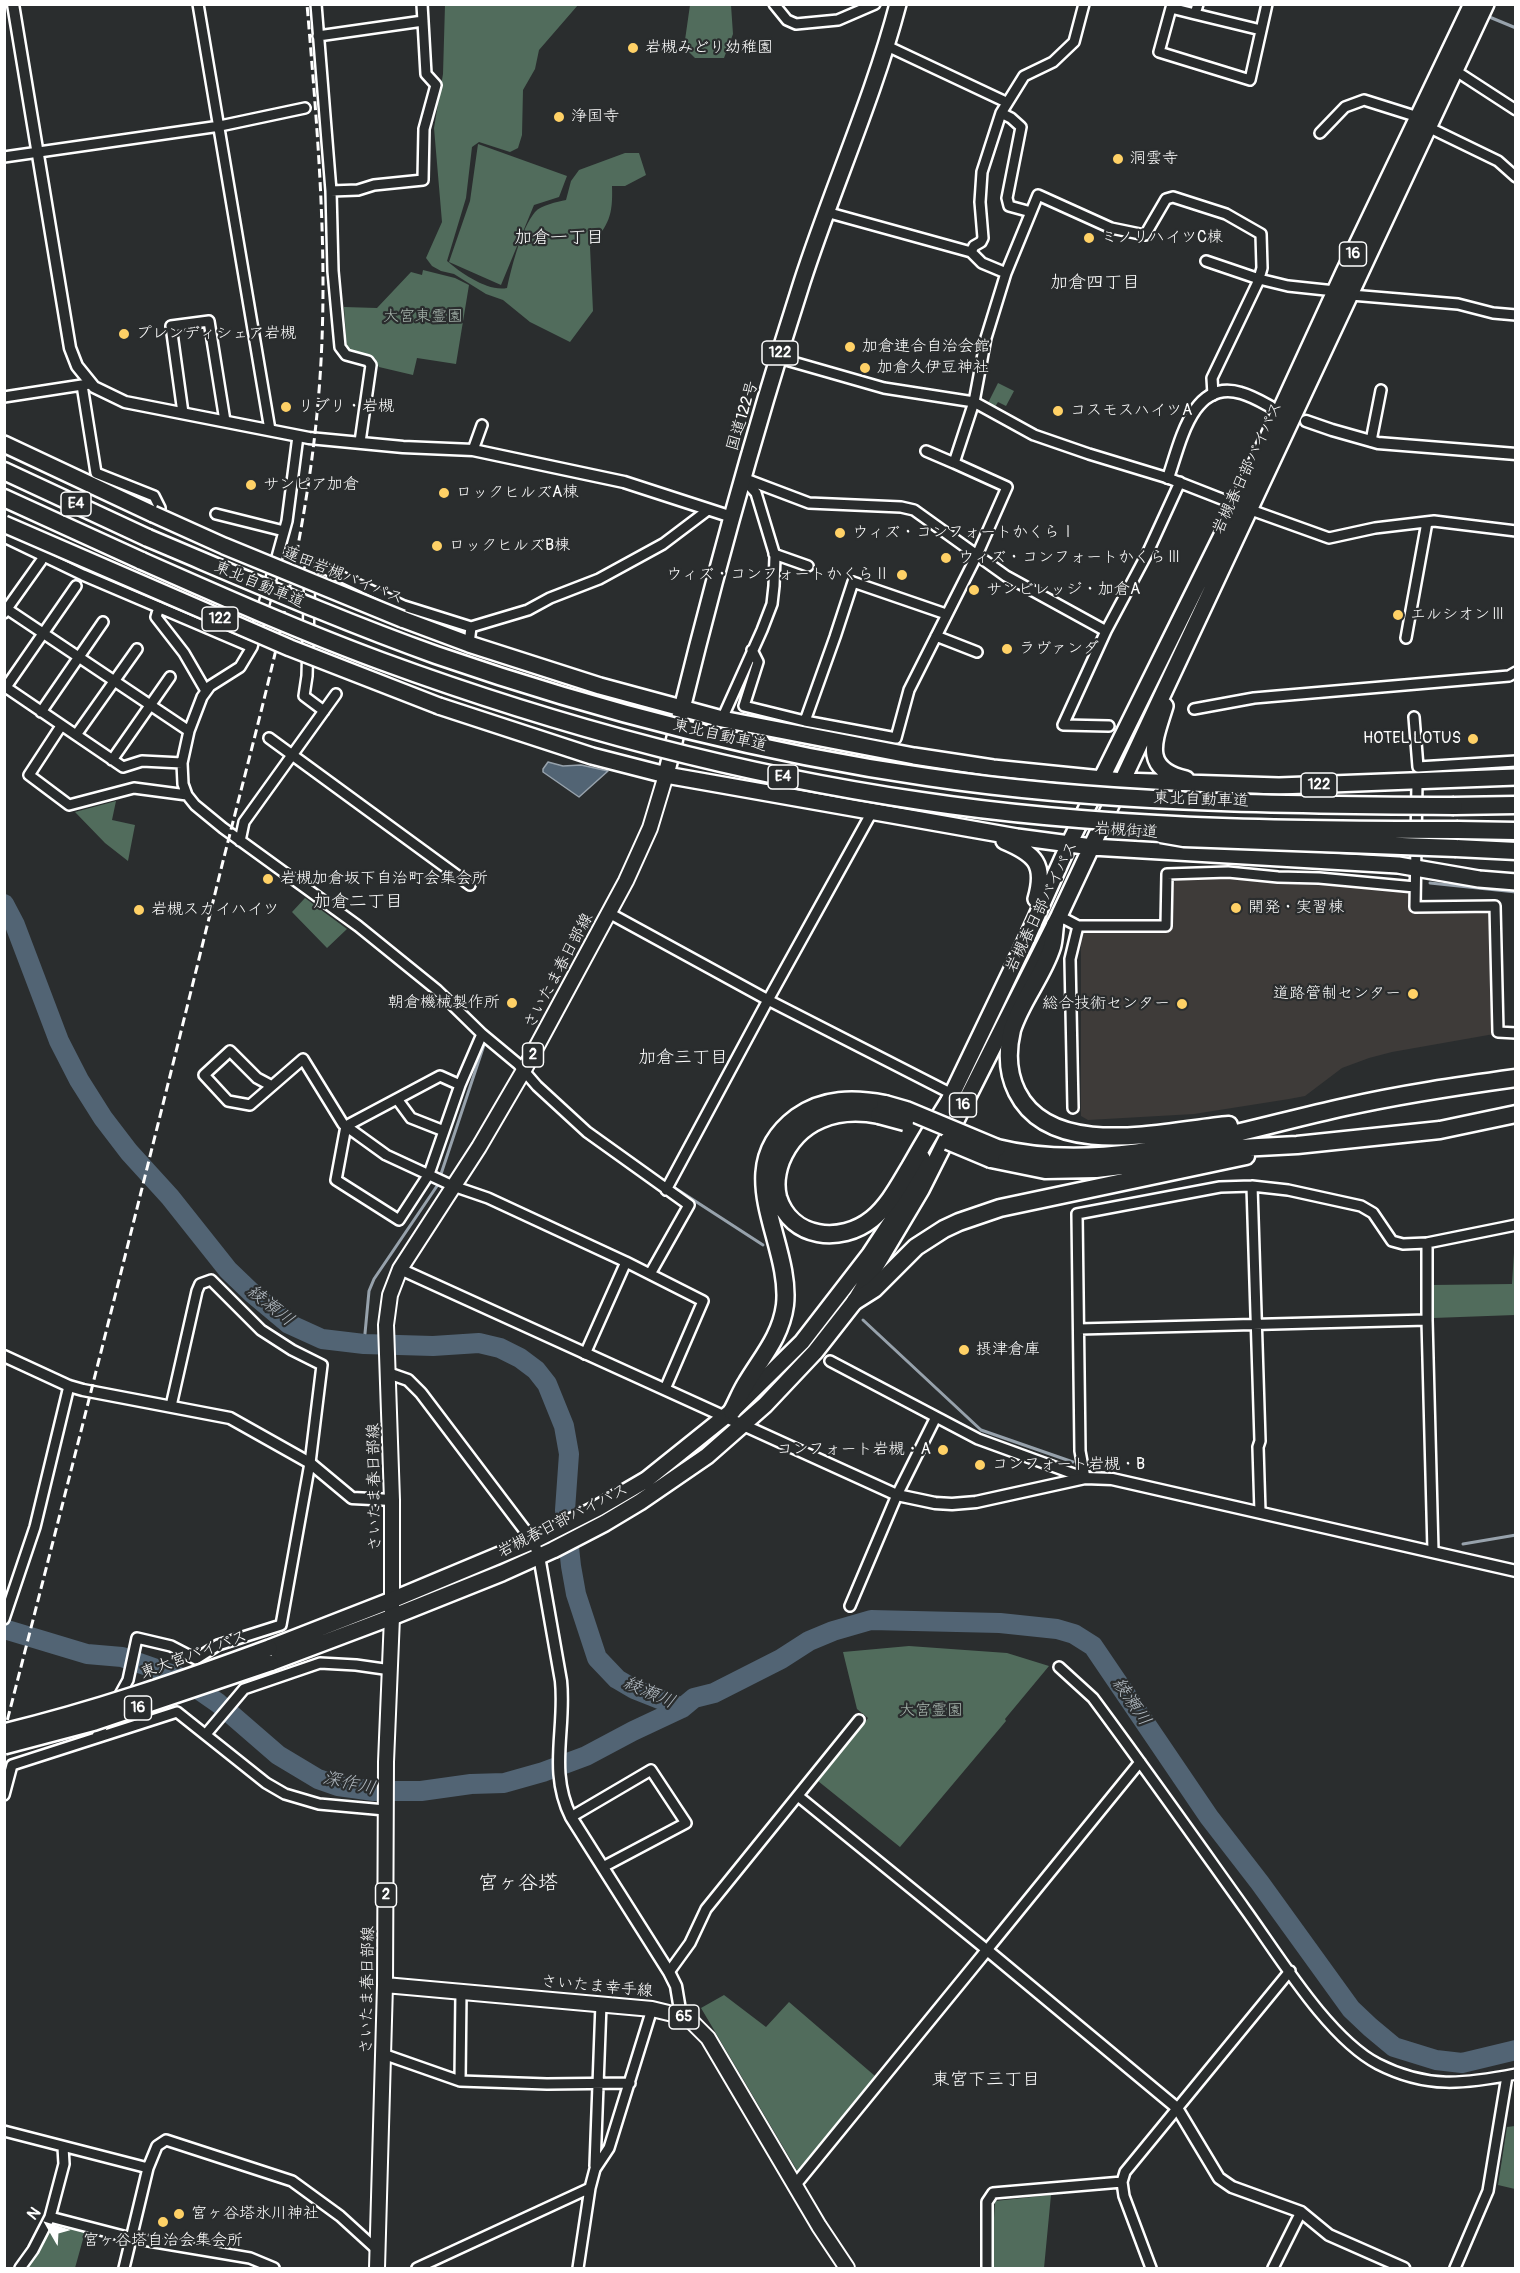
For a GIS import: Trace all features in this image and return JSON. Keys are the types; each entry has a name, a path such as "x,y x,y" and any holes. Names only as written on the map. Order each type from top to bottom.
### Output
{"highway":[{"name":"国道122号","path":"666,775 742,478 826,212 887,46 898,4"},
{"name":"岩槻春日部バイパス","path":"392,1600 533,1541 598,1509 646,1480 728,1414 802,1342 870,1254 903,1199 1068,844 1351,295 1472,4"},
{"name":"岩槻春日部バイパス","path":"392,1617 546,1553 605,1523 676,1478 743,1425 790,1381 855,1301 921,1190 1057,921 1182,652 1335,291 1424,123 1456,71 1486,4"},
{"name":"蓮田岩槻バイパス","path":"4,444 156,511 224,546 402,619 469,644 600,686 682,707"},
{"name":"東北自動車道","path":"4,471 148,538 356,625 486,671 610,710 698,733 929,777 1063,793 1156,799 1454,806 1515,805"},
{"name":"東北自動車道","path":"4,498 142,561 295,627 381,661 507,704 640,743 764,773 865,793 981,810 1067,819 1276,829 1515,831"},
{"name":"122","path":"4,524 290,648 439,706 592,756 666,775"},
{"path":"1182,652 1154,743 1153,750 1160,767 1170,774 1189,779 1280,786"},
{"name":"122","path":"682,707 722,719 914,756 1060,776 1122,781 1280,786 1515,777"},
{"path":"1060,776 1082,774 1099,764 1116,749"},
{"name":"岩槻街道","path":"666,775 1068,844 1320,859 1416,868 1479,879 1515,882"},
{"path":"1067,819 1185,838 1515,851"},
{"path":"978,830 1029,853 1040,870 1041,883 1033,908 1000,994"},
{"path":"1057,921 1052,948 1019,1012 1013,1028 1008,1055 1015,1088 1031,1112 1053,1126 1098,1136 1141,1136 1289,1121"},
{"path":"994,1153 1038,1157 1107,1156 1215,1138 1432,1089 1515,1078"},
{"path":"951,1097 899,1186 886,1204 861,1227 843,1235 820,1234 800,1226 783,1207 777,1189 779,1165 788,1145 803,1129 822,1117 850,1112 882,1109 906,1110 994,1153 1026,1167 1081,1170 1146,1163 1221,1149 1297,1145 1440,1130 1515,1113"},
{"path":"728,1414 776,1337 785,1308 784,1272 764,1196 763,1178 771,1150 790,1123 803,1113 818,1106 849,1100 882,1109"},
{"path":"855,1301 874,1289 901,1261 929,1238 980,1214 1072,1192 1297,1145"},
{"name":"東大宮バイパス","path":"4,1746 95,1722 269,1655 392,1600"},
{"name":"東大宮バイパス","path":"4,1732 93,1708 392,1617"}],"main road":[{"name":"さいたま春日部線","path":"376,2268 385,1985 386,1762 392,1617 392,1500 386,1325 390,1295 440,1179 479,1147 525,1070 609,913 639,856 658,805 666,775"},
{"name":"さいたま幸手線","path":"385,1985 652,2009 681,2016 691,2021 708,2038 847,2268"}],"street":[{"path":"13,4 70,348 87,385 96,473 154,495 156,511"},
{"path":"198,4 270,430"},
{"path":"316,4 331,191 333,270 340,347 346,355 368,361 371,365 360,442"},
{"path":"331,191 358,190 374,185 423,180 424,129 436,85 426,74 422,4"},
{"path":"774,4 787,20 796,24 838,20 875,4"},
{"path":"971,252 983,238 980,202 982,172 1001,112 1024,76 1053,62 1074,42 1084,4"},
{"path":"1261,30 1196,9 1171,8 1159,52 1250,80 1267,4"},
{"path":"318,36 423,21"},
{"path":"887,46 1006,102"},
{"path":"1456,71 1515,110"},
{"path":"1320,133 1345,107 1364,100 1424,123 1498,161 1515,177"},
{"path":"4,157 220,126 305,108"},
{"path":"1001,112 1021,127 1007,198 1009,206 1030,212"},
{"path":"954,463 974,402 986,338 1006,273 1038,195 1111,228 1145,235 1166,199 1173,197 1226,214 1261,234 1262,268 1259,279 1212,378 1213,394"},
{"path":"826,212 971,252 982,263 1006,273"},
{"path":"1206,261 1288,286 1335,291"},
{"path":"1351,295 1458,304 1493,313 1515,315"},
{"path":"183,413 171,326 209,321 225,421"},
{"path":"779,358 884,388 974,402 1034,435 1180,482 1329,537 1375,528 1427,522 1515,531"},
{"path":"4,397 87,385 125,402 298,436 403,447 473,450 624,482 732,517"},
{"path":"1371,441 1381,390"},
{"path":"1168,478 1188,422 1201,401 1207,396 1231,391 1242,393 1271,406"},
{"path":"1306,421 1371,441 1515,454"},
{"path":"473,450 482,426"},
{"path":"298,436 284,531 252,647 240,667 206,691 189,732 182,763 183,784 187,795 195,805 240,841 358,926 437,990 482,1034 525,1070 537,1086 587,1132 690,1205 650,1274"},
{"path":"752,650 758,662 744,706 805,721 896,738 909,690 977,555 1007,487 926,451"},
{"path":"722,719 772,604 775,570 774,554 756,493 742,478"},
{"path":"742,478 809,503 901,507 914,510 1006,576 1106,631"},
{"path":"1109,726 1063,725 1106,631 1148,554 1180,482"},
{"path":"324,711 304,696 307,676 310,569 321,567 404,606 471,627 528,610 550,598 599,579 663,544 708,510"},
{"path":"216,514 284,531"},
{"path":"1406,638 1427,522"},
{"path":"4,537 83,575 252,647"},
{"path":"774,554 808,566"},
{"path":"41,561 6,610 189,732"},
{"path":"805,721 853,582 946,614"},
{"path":"76,586 5,687 123,767 142,761 182,763"},
{"path":"159,607 156,617 184,653 206,691"},
{"path":"41,712 103,622"},
{"path":"469,644 471,627"},
{"path":"936,636 977,652"},
{"path":"76,735 136,649"},
{"path":"1194,709 1254,698 1509,676 1515,672"},
{"path":"112,760 170,677"},
{"path":"240,841 244,822 336,694"},
{"path":"1414,717 1418,767 1515,760"},
{"path":"61,726 29,775 69,805 134,788 187,795"},
{"path":"270,738 470,885"},
{"path":"1417,782 1415,907 1495,906 1498,1032 1515,1033"},
{"path":"666,1190 872,812"},
{"path":"1057,921 1078,926 1166,926 1167,874 1228,872 1278,878 1319,878 1415,887"},
{"path":"609,913 951,1097"},
{"path":"1073,1108 1070,959 1078,926"},
{"path":"346,1126 336,1180 399,1220 440,1179 444,1131 460,1085 482,1034"},
{"path":"272,1086 257,1078 230,1051 204,1075 228,1101 250,1105 272,1086 303,1059 346,1126 386,1155 488,1198 626,1262 703,1301 665,1389"},
{"path":"346,1126 440,1076 460,1085"},
{"path":"398,1099 411,1118 444,1131"},
{"path":"1252,1186 1260,1512"},
{"path":"1086,1478 1080,1451 1077,1214 1220,1187 1252,1186 1288,1190 1361,1206 1373,1213 1392,1241 1403,1245 1427,1243 1515,1224"},
{"path":"1427,1243 1426,1320 1433,1551"},
{"path":"585,1354 626,1262"},
{"path":"400,1269 585,1354 728,1414 743,1425 897,1495 935,1503 976,1502 1086,1478 1112,1479 1515,1571"},
{"path":"96,1738 128,1680 137,1638 171,1646 196,1659 218,1645 281,1625 310,1463 322,1365 292,1350 261,1330 211,1280 200,1284 197,1291 171,1406"},
{"path":"1079,1329 1426,1320"},
{"path":"4,1356 69,1386 230,1418 310,1463 352,1498 392,1500"},
{"path":"830,1361 978,1439 1086,1478"},
{"path":"387,1366 421,1392 533,1541 546,1553 561,1681 559,1782 565,1805 669,1972 676,1986 681,2016"},
{"path":"5,1616 35,1527 69,1386"},
{"path":"850,1606 897,1495 936,1417"},
{"path":"206,1734 244,1689 320,1663 391,1670"},
{"path":"1059,1667 1093,1698 1290,1971 1339,2035 1375,2062 1407,2075 1447,2084 1511,2075 1488,2191 1455,2268"},
{"path":"4,1795 12,1765 177,1712 266,1783 285,1794 319,1804 386,1807"},
{"path":"669,1972 690,1943 706,1909 859,1720"},
{"path":"795,2185 1140,1762"},
{"path":"571,1817 651,1770 686,1823 603,1868"},
{"path":"798,1796 1177,2108 1218,2178 1232,2187 1301,2212 1329,2235 1404,2268"},
{"path":"1151,2268 1124,2196 1122,2182 1125,2172 1290,1971"},
{"path":"460,2081 461,1992"},
{"path":"578,2268 595,2169 601,2004"},
{"path":"595,2169 609,2148 652,2009"},
{"path":"383,2054 460,2081 547,2084 630,2083"},
{"path":"4,2132 148,2168"},
{"path":"124,2268 148,2168 156,2146 166,2140 292,2181 340,2216 374,2247 377,2246"},
{"path":"20,2268 33,2250 50,2217 64,2164 63,2147"},
{"path":"987,2268 987,2202 993,2193 1122,2182"},
{"path":"417,2268 590,2188"},
{"path":"1273,2268 1301,2212"},
{"path":"50,2217 131,2238 250,2258 274,2268"}],"shaded area":[{"path":"1179,877 1228,878 1278,883 1299,881 1405,891 1410,895 1411,911 1485,910 1491,914 1494,1034 1369,1058 1342,1068 1305,1096 1194,1114 1088,1120 1081,1116 1081,931 1171,931 1171,886"}],"green space":[{"path":"445,5 578,5 539,50 535,69 523,90 522,135 518,148 510,152 479,142 472,147 466,198 447,261 453,266 483,284 507,288 521,238 535,212 545,206 566,200 571,181 579,170 625,153 639,153 646,175 625,186 612,186 612,205 608,219 602,232 590,247 593,311 570,342 530,322 503,300 486,294 454,274 432,266 426,258 442,222 434,128 443,74"},
{"path":"690,5 731,5 733,34 724,58 695,58 684,47"},
{"path":"478,144 567,176 559,197 534,205 501,285 449,262 470,201"},
{"name":"大宮東霊園","path":"423,270 455,278 469,285 456,364 417,358 413,375 379,367 375,358 347,350 344,307 377,308 411,272 422,275"},
{"path":"998,383 1014,391 1006,406 998,402 995,407 988,403"},
{"path":"116,801 112,820 135,825 128,861 105,843 75,812"},
{"path":"305,898 347,929 327,948 292,912"},
{"path":"1515,1237 1515,1315 1433,1318 1432,1285 1512,1284"},
{"name":"大宮霊園","path":"909,1646 1007,1653 1049,1666 900,1847 818,1781 868,1718 857,1709 843,1652"},
{"path":"724,1995 766,2027 789,2002 875,2076 798,2172 701,2008"},
{"path":"1516,2126 1515,2189 1498,2185 1507,2127"},
{"path":"1051,2195 1044,2268 991,2268 995,2201"},
{"path":"58,2225 85,2232 75,2268 25,2268 34,2258 50,2228"}],"water":[{"path":"548,762 563,766 581,765 608,771 579,797 543,772"}],"waterway":[{"path":"1487,16 1516,28"},
{"path":"1430,883 1516,892"},
{"name":"綾瀬川","path":"4,904 15,925 59,1041 79,1080 103,1118 228,1270 252,1293 289,1324 322,1339 364,1344 433,1346 479,1343 500,1348 520,1358 536,1370 547,1384 564,1426 569,1454 565,1510 571,1566 576,1594 597,1658 617,1679 634,1689 682,1708"},
{"path":"364,1344 369,1291 374,1279 437,1186 484,1045"},
{"path":"675,1188 763,1245"},
{"path":"863,1320 981,1430 1073,1462"},
{"path":"1463,1544 1516,1535"},
{"name":"綾瀬川","path":"4,1629 87,1654 122,1657 182,1678 218,1703 278,1755 318,1779 338,1786 374,1791 421,1791 471,1784 504,1783 543,1772 586,1756 682,1708 694,1698 714,1693 781,1659 809,1641 871,1620 1000,1623 1057,1629 1074,1634 1093,1646 1209,1817 1351,2009 1370,2027 1394,2047 1436,2060 1462,2063 1516,2050"}],"railway":[{"path":"4,1733 259,719 301,530 318,403 323,303 321,204 307,4"}],"place":[{"name":"岩槻みどり幼稚園","path":"633,48"},
{"name":"浄国寺","path":"559,117"},
{"name":"洞雲寺","path":"1118,159"},
{"name":"ミノリハイツC棟","path":"1089,238"},
{"name":"プレンディシェア岩槻","path":"124,334"},
{"name":"加倉連合自治会館","path":"850,347"},
{"name":"加倉久伊豆神社","path":"865,368"},
{"name":"リブリ・岩槻","path":"286,407"},
{"name":"コスモスハイツA","path":"1058,411"},
{"name":"サンピア加倉","path":"251,485"},
{"name":"ロックヒルズA棟","path":"444,493"},
{"name":"ウィズ・コンフォートかくらⅠ","path":"840,533"},
{"name":"ロックヒルズB棟","path":"437,546"},
{"name":"ウィズ・コンフォートかくらⅢ","path":"946,558"},
{"name":"ウィズ・コンフォートかくらⅡ","path":"902,575"},
{"name":"サンビレッジ・加倉A","path":"974,590"},
{"name":"エルシオンⅢ","path":"1398,615"},
{"name":"ラヴァンダ","path":"1007,649"},
{"name":"HOTEL LOTUS","path":"1473,739"},
{"name":"岩槻加倉坂下自治町会集会所","path":"268,879"},
{"name":"開発・実習棟","path":"1236,908"},
{"name":"岩槻スカイハイツ","path":"139,910"},
{"name":"道路管制センター","path":"1413,994"},
{"name":"朝倉機械製作所","path":"512,1003"},
{"name":"総合技術センター","path":"1182,1004"},
{"name":"摂津倉庫","path":"964,1350"},
{"name":"コンフォート岩槻・A","path":"943,1450"},
{"name":"コンフォート岩槻・B","path":"980,1465"},
{"name":"宮ヶ谷塔氷川神社","path":"179,2214"},
{"name":"宮ヶ谷塔自治会集会所","path":"163,2222"}],"district":[{"name":"加倉一丁目","path":"559,238"},
{"name":"加倉四丁目","path":"1095,283"},
{"name":"加倉二丁目","path":"358,902"},
{"name":"加倉三丁目","path":"683,1058"},
{"name":"宮ヶ谷塔","path":"518,1884"},
{"name":"東宮下三丁目","path":"986,2080"}],"water label":[{"name":"深作川","path":"349,1784"}]}
